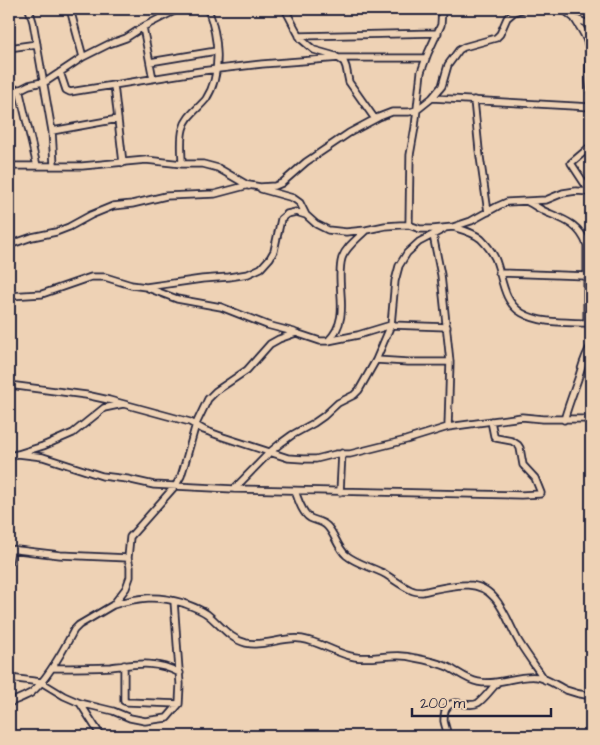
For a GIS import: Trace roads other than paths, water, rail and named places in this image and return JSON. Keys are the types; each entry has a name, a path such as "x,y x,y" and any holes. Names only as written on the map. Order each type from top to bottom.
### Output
{"street":[{"path":"29,9 52,131 54,166"},
{"path":"70,9 83,57"},
{"path":"9,95 19,89 43,82 83,57 126,38 143,26 178,9"},
{"path":"182,164 183,129 187,119 206,99 212,88 217,69 216,42 208,9"},
{"path":"285,9 299,36 308,45 314,50 340,58 344,62 349,82 375,119"},
{"path":"409,225 410,155 421,72 441,25 442,9"},
{"path":"9,245 69,228 90,215 113,206 132,204 166,196 215,194 249,185 266,187 282,183 306,162 349,133 385,114 417,110 432,98 442,86 448,66 459,50 496,38 500,34 507,18 514,12 523,9"},
{"path":"563,9 574,18 591,25"},
{"path":"570,9 588,44 590,61 588,78 591,94"},
{"path":"143,26 153,79"},
{"path":"299,36 438,33"},
{"path":"9,48 37,44"},
{"path":"150,62 216,51"},
{"path":"60,72 66,90 70,92 217,69 340,58 426,58"},
{"path":"114,85 123,162"},
{"path":"19,89 37,166"},
{"path":"432,98 591,107"},
{"path":"474,100 478,150 488,212"},
{"path":"52,131 118,119"},
{"path":"591,146 571,163 591,192"},
{"path":"9,166 82,166 146,160 210,165 249,185 294,198 300,203 306,215 316,224 328,230 346,232 385,226 409,225 420,229 453,227 471,221 507,202 546,200 563,193 576,191 591,192"},
{"path":"453,227 470,232 480,239 495,258 504,289 510,301 522,312 536,318 589,324 587,246 584,238 568,221 527,202"},
{"path":"146,287 202,279 241,276 255,272 261,268 274,251 281,219 287,214 296,212 306,215"},
{"path":"234,489 270,452 359,390 376,360 391,325 395,281 399,266 407,253 419,242 446,228"},
{"path":"328,341 338,329 340,319 342,258 350,246 366,230"},
{"path":"433,235 441,275 450,362 448,428"},
{"path":"499,273 587,276"},
{"path":"10,295 42,294 91,277 105,277 131,285 146,287 177,299 221,307 267,325 320,341 358,335 391,325 447,327"},
{"path":"113,605 129,583 131,572 128,558 130,537 176,485 181,476 196,424 211,394 247,370 270,344 279,338 296,333"},
{"path":"564,420 584,357 591,346"},
{"path":"376,360 450,362"},
{"path":"9,385 86,395 125,404 181,419 223,437 288,458 303,460 336,454 350,454 448,428 491,421 522,417 542,420 591,420"},
{"path":"9,456 43,446 74,433 104,408 125,404"},
{"path":"18,454 43,457 102,476 154,485 295,491 540,494 535,478 524,464 518,445 512,441 496,438 491,421"},
{"path":"340,492 342,454"},
{"path":"295,491 306,514 310,518 326,524 346,555 383,573 409,589 422,592 467,585 477,586 489,592 502,608 527,655 545,680"},
{"path":"9,562 10,549 128,558"},
{"path":"9,702 22,698 41,682 52,668 74,630 79,626 113,605 127,601 159,597 194,607 207,614 226,633 244,643 261,644 284,639 302,639 354,657 413,657 445,666 472,680 480,682 497,683 529,677 538,678 572,692 591,696"},
{"path":"9,678 41,682 80,703 113,711 145,722 167,718 179,704 180,673 174,601"},
{"path":"52,668 154,664 168,666 180,673"},
{"path":"124,665 124,701 179,704"},
{"path":"448,736 444,720 446,708 452,703 471,705 478,703 497,683"},
{"path":"80,703 101,736"}]}
